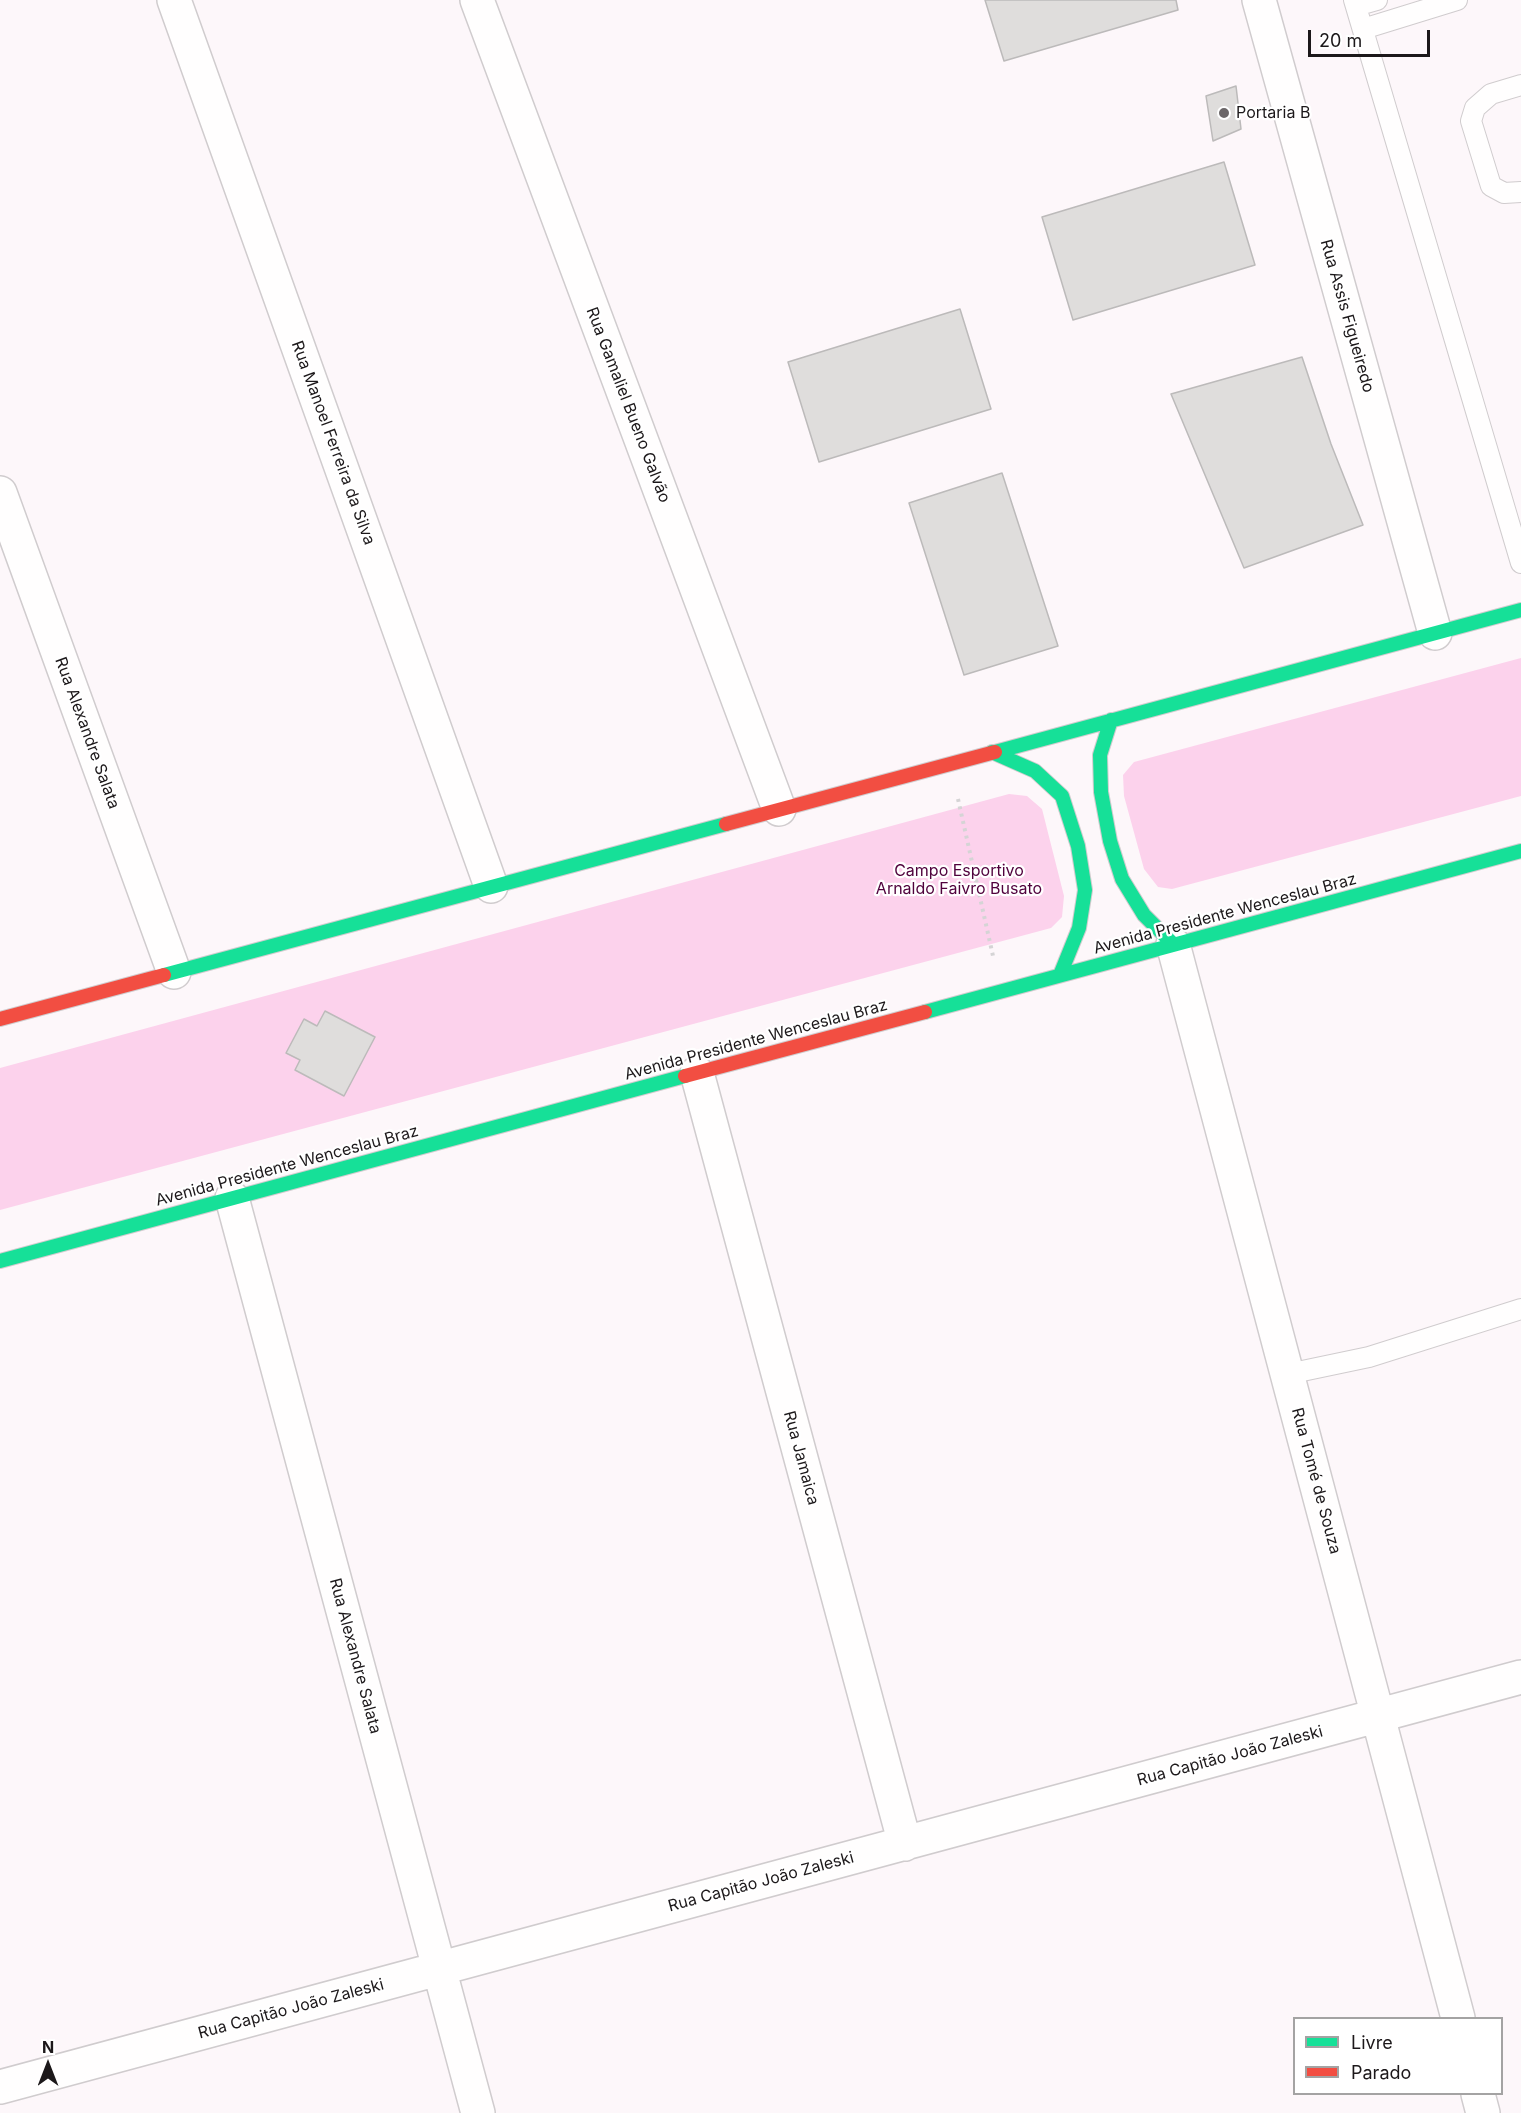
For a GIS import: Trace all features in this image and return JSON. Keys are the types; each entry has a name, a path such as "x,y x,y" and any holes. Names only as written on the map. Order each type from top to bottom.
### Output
{"main road":[{"path":"0,1019 1521,610"},
{"path":"1111,720 1100,755 1101,792 1110,841 1122,879 1144,915 1173,944"},
{"path":"992,752 1035,771 1062,796 1078,846 1085,890 1079,928 1060,975"},
{"name":"Avenida Presidente Wenceslau Braz","path":"0,1261 1521,851"}],"street":[{"name":"Rua Manoel Ferreira da Silva","path":"174,0 491,886"},
{"name":"Rua Gamaliel Bueno Galvão","path":"477,0 779,809"},
{"name":"Rua Assis Figueiredo","path":"1259,0 1435,633"},
{"name":"Rua Alexandre Salata","path":"0,493 174,972"},
{"name":"Rua Tomé de Souza","path":"1173,944 1457,2017"},
{"name":"Rua Jamaica","path":"697,1073 905,1844"},
{"name":"Rua Alexandre Salata","path":"232,1198 478,2113"},
{"name":"Rua Capitão João Zaleski","path":"0,2087 1521,1677"},
{"path":"1478,2095 1483,2113"}],"lane":[{"path":"1377,0 1355,3 1521,563"},
{"path":"1364,29 1457,0"},
{"path":"1521,85 1491,94 1475,108 1471,121 1491,186 1504,193 1521,192"},
{"path":"1288,1374 1369,1357 1521,1309"}],"path":[{"path":"951,763 1001,992"}],"green space":[{"path":"1521,658 1521,796 1172,889 1158,887 1144,869 1124,796 1123,775 1134,762"},
{"name":"Campo Esportivo Arnaldo Faivro Busato","path":"1009,794 1027,796 1042,809 1064,896 1062,917 1051,928 0,1210 0,1068"}],"building":[{"path":"985,0 1176,0 1178,10 1004,61"},
{"name":"Portaria B","path":"1236,86 1241,129 1213,141 1206,96"},
{"path":"1224,162 1255,265 1073,320 1042,217"},
{"path":"960,309 991,409 819,462 788,362"},
{"path":"1302,357 1331,444 1363,525 1244,568 1171,394"},
{"path":"1002,473 1058,646 964,675 909,503"},
{"path":"325,1011 375,1037 344,1096 295,1070 300,1060 286,1053 304,1019 317,1026"}],"traffic: fast":[{"path":"995,752 1521,610"},
{"path":"1111,720 1100,755 1101,792 1110,841 1122,879 1144,915 1173,944"},
{"path":"992,752 1035,771 1062,796 1078,846 1085,890 1079,928 1060,975"},
{"path":"164,975 726,824"},
{"path":"925,1012 1521,851"},
{"path":"0,1261 685,1076"}],"traffic: jam":[{"path":"726,824 995,752"},
{"path":"0,1019 164,975"},
{"path":"685,1076 925,1012"}],"place":[{"name":"Portaria B","path":"1224,113"}]}
